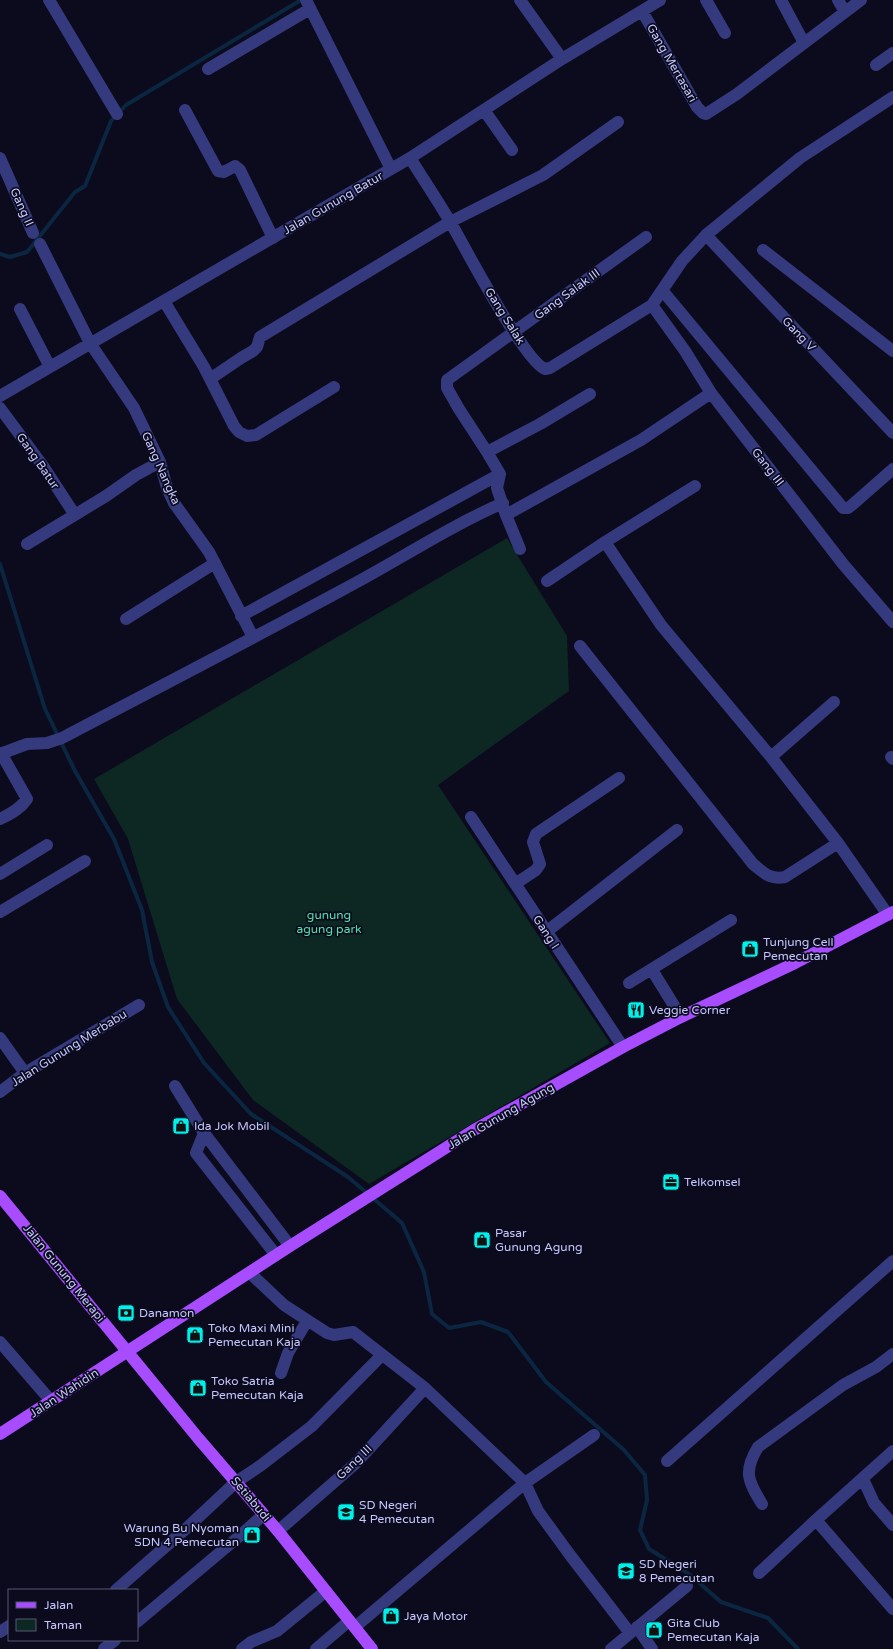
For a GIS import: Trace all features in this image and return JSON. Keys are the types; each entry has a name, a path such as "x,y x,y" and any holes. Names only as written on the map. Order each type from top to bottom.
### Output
{"main road":[{"name":"Jalan Gunung Agung","path":"127,1351 474,1130 622,1047 681,1017 788,967 890,914"},
{"name":"Jalan Gunung Merapi","path":"0,1196 127,1351"},
{"name":"Jalan Wahidin","path":"0,1434 127,1351"},
{"name":"Setiabudi","path":"127,1351 198,1438 278,1531 372,1649"}],"street":[{"path":"49,0 117,114"},
{"path":"520,0 562,59"},
{"name":"Jalan Gunung Batur","path":"0,396 392,169 562,59 660,0"},
{"path":"706,0 725,33"},
{"path":"781,0 804,43 862,0"},
{"path":"838,0 845,12"},
{"path":"208,69 308,4 392,169"},
{"name":"Gang Mertasari","path":"642,11 697,107 702,113 706,114 738,94 804,43"},
{"path":"876,65 893,53"},
{"name":"Gang Salak","path":"410,158 450,222 514,333 536,362 546,368 550,368 652,305 682,260 706,235 800,158 893,97"},
{"path":"185,110 218,171 224,172 236,166 240,170 273,238"},
{"path":"484,110 512,150"},
{"path":"210,379 253,351 257,347 260,337 450,222 543,175 618,122"},
{"name":"Gang II","path":"0,158 33,233"},
{"name":"Gang V","path":"706,235 893,433"},
{"name":"Gang Salak III","path":"487,452 447,388 446,383 449,377 514,333 646,237"},
{"name":"Gang Nangka","path":"40,244 90,343 134,408 160,462 167,488 174,502 191,525 215,563 253,637"},
{"path":"763,250 893,351"},
{"path":"662,290 843,508 848,508 852,505 893,469"},
{"path":"164,301 204,367 234,426 239,432 247,436 256,435 334,387"},
{"name":"Gang III","path":"652,305 685,351 711,393 843,564 893,622"},
{"path":"20,309 50,367"},
{"path":"506,515 641,440 711,393"},
{"path":"520,549 497,488 500,474 487,452 540,424 590,394"},
{"name":"Gang Batur","path":"0,408 43,466 75,515"},
{"path":"27,544 136,475 160,462"},
{"path":"242,616 500,474"},
{"path":"547,581 605,542 695,486"},
{"path":"0,819 14,812 23,805 27,799 1,754 27,744 47,744 62,738 393,562 433,537 503,503"},
{"path":"605,542 661,625 771,757 838,843 890,914"},
{"path":"126,619 215,563"},
{"path":"580,646 753,864 764,874 776,879 785,877 838,843"},
{"path":"771,757 834,702"},
{"path":"515,884 536,870 540,864 533,842 536,834 619,778"},
{"name":"Gang I","path":"471,817 622,1047"},
{"path":"546,932 677,830"},
{"path":"0,874 47,845"},
{"path":"0,912 85,861"},
{"path":"629,983 731,920"},
{"path":"652,970 681,1017"},
{"name":"Jalan Gunung Merbabu","path":"0,1092 25,1073 139,1005"},
{"path":"0,1038 25,1073"},
{"path":"175,1086 204,1133 290,1246"},
{"path":"204,1133 196,1153 276,1255"},
{"path":"666,1461 893,1261"},
{"path":"250,1273 284,1305 307,1321 326,1333 334,1335 352,1332 425,1388 525,1483 538,1511 570,1556 633,1630 652,1649"},
{"path":"282,1373 288,1353 307,1321"},
{"path":"0,1342 51,1401"},
{"path":"117,1589 189,1526 236,1482 260,1466 312,1426 382,1354"},
{"path":"762,1504 752,1487 748,1474 750,1460 758,1447 843,1385 876,1367 893,1354"},
{"name":"Gang III","path":"278,1531 356,1463 425,1388"},
{"path":"316,1649 352,1624 525,1483 594,1435"},
{"path":"760,1573 816,1520 893,1451"},
{"path":"863,1478 874,1502 893,1525"},
{"path":"138,1621 242,1534 263,1514"},
{"path":"816,1520 893,1610"},
{"path":"611,1649 688,1586"},
{"path":"242,1649 251,1642 277,1631 326,1591"},
{"path":"104,1649 114,1641"}],"green space":[{"name":"gunung agung park","path":"507,538 567,636 569,691 438,785 610,1043 369,1184 253,1100 177,999 128,839 94,779"}],"waterway":[{"path":"0,254 10,257 27,252 75,192 85,186 111,121 126,105 301,0"},
{"path":"0,564 45,709 75,771 114,839 142,910 152,962 168,1007 204,1063 251,1114 348,1177 402,1223 424,1272 432,1314 449,1328 481,1322 508,1332 546,1382 624,1450 645,1475 647,1500 640,1530 649,1549 689,1574 721,1602 768,1618 798,1649"}],"place":[{"name":"Tunjung Cell Pemecutan","path":"750,949"},
{"name":"Veggie Corner","path":"636,1010"},
{"name":"Ida Jok Mobil","path":"181,1126"},
{"name":"Telkomsel","path":"671,1182"},
{"name":"Pasar Gunung Agung","path":"482,1240"},
{"name":"Danamon","path":"126,1313"},
{"name":"Toko Maxi Mini Pemecutan Kaja","path":"195,1335"},
{"name":"Toko Satria Pemecutan Kaja","path":"198,1388"},
{"name":"SD Negeri 4 Pemecutan","path":"346,1512"},
{"name":"Warung Bu Nyoman SDN 4 Pemecutan","path":"252,1535"},
{"name":"SD Negeri 8 Pemecutan","path":"626,1571"},
{"name":"Jaya Motor","path":"391,1616"},
{"name":"Gita Club Pemecutan Kaja","path":"654,1630"}]}
